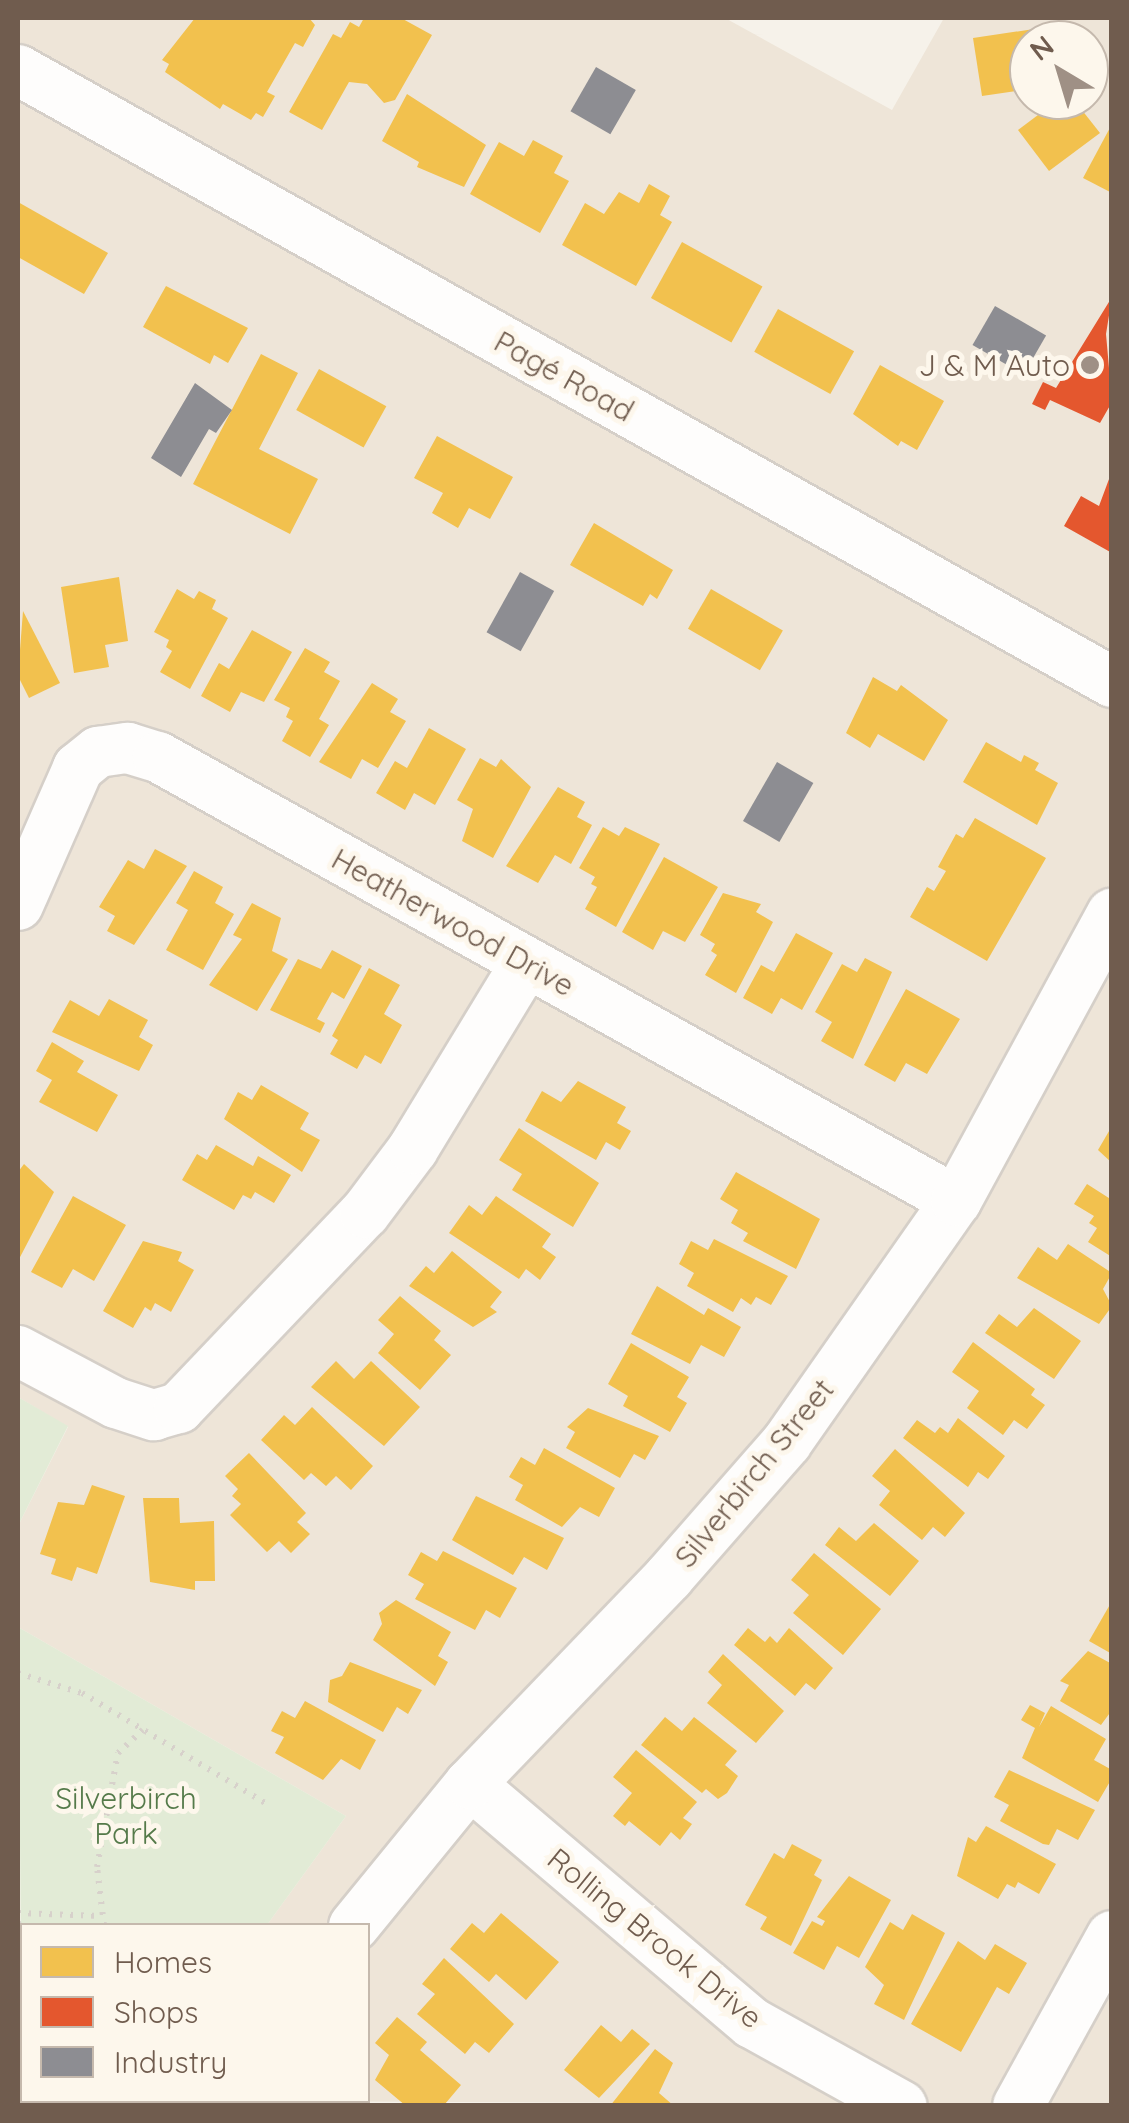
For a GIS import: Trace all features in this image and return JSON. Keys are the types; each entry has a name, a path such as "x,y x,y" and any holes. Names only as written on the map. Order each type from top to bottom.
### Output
{"street":[{"name":"Pagé Road","path":"18,70 1112,682"},
{"name":"Heatherwood Drive","path":"18,905 78,768 98,752 128,748 158,756 956,1201"},
{"name":"Silverbirch Street","path":"356,1923 470,1784 669,1577 787,1442 956,1201 1112,914"},
{"path":"18,1351 116,1404 154,1415 179,1408 365,1213 413,1149 526,963"},
{"name":"Rolling Brook Drive","path":"470,1784 752,2023 902,2106"},
{"path":"1018,2106 1112,1936"}],"path":[{"path":"18,1673 82,1693 270,1806"},
{"path":"103,1923 97,1867 118,1753 142,1730"},
{"path":"18,1913 101,1916"}],"shaded area":[{"path":"18,18 725,18 892,110 944,18 1111,18 1111,2105 370,2102 370,1923 268,1923 346,1816 18,1627 18,1526 68,1427 18,1397"}],"green space":[{"path":"18,1397 68,1426 18,1526"},
{"name":"Silverbirch Park","path":"18,1627 346,1816 268,1923 21,1923"}],"building: Homes":[{"path":"195,18 309,18 315,25 303,47 295,43 267,92 275,96 263,117 256,113 251,120 223,104 220,109 165,72 169,64 162,60"},
{"path":"364,18 401,18 432,35 395,100 384,103 367,84 349,82 322,130 289,112 333,34 341,38 350,22 359,27"},
{"path":"1009,33 1009,92 982,96 973,38"},
{"path":"407,94 486,145 464,187 417,167 419,162 382,141"},
{"path":"1031,120 1090,120 1100,133 1049,171 1018,130"},
{"path":"1112,124 1112,193 1083,178"},
{"path":"533,140 563,156 554,173 569,181 540,233 470,194 499,142 524,156"},
{"path":"649,184 670,196 660,215 672,222 636,286 562,245 585,203 604,214 619,192 639,203"},
{"path":"18,202 108,253 84,294 18,257"},
{"path":"682,242 762,287 731,343 651,298"},
{"path":"166,286 248,328 228,363 214,355 210,364 143,327"},
{"path":"778,309 854,351 830,394 754,352"},
{"path":"261,354 298,373 259,449 318,479 290,534 193,484"},
{"path":"880,365 944,401 917,450 901,441 898,446 853,414"},
{"path":"319,369 386,406 364,447 296,410"},
{"path":"437,436 513,477 490,519 469,508 458,528 432,513 443,493 414,478"},
{"path":"594,523 673,570 657,599 650,594 643,606 570,565"},
{"path":"119,577 128,641 105,645 109,667 74,673 61,587"},
{"path":"177,589 194,599 199,591 216,600 212,609 228,618 190,689 160,672 172,651 166,647 169,640 154,632"},
{"path":"711,589 783,630 760,670 688,629"},
{"path":"23,611 60,683 29,698 18,676"},
{"path":"252,630 292,652 264,702 241,692 230,712 201,696 219,663 229,669"},
{"path":"305,648 330,662 324,672 340,681 319,719 329,725 310,757 282,741 293,721 286,717 290,708 274,700"},
{"path":"873,677 897,691 901,685 948,720 924,761 878,734 870,748 846,733"},
{"path":"372,683 398,699 390,712 406,721 378,768 362,759 351,779 319,762"},
{"path":"429,728 466,749 435,805 414,793 405,810 376,793 395,761 407,768"},
{"path":"986,742 1021,762 1024,755 1039,763 1035,770 1058,783 1037,825 963,782"},
{"path":"480,758 496,767 501,759 531,787 493,858 462,841 473,809 457,800"},
{"path":"558,787 585,802 577,817 592,825 571,864 555,855 538,883 506,866"},
{"path":"975,818 1046,858 987,961 910,917 927,887 934,891 946,871 938,867 956,834 963,838"},
{"path":"603,827 619,836 625,827 660,844 616,927 585,909 597,887 591,884 595,877 579,868"},
{"path":"155,849 187,866 134,945 107,931 115,916 99,907 128,860 144,869"},
{"path":"664,857 718,887 685,942 663,931 653,950 622,932"},
{"path":"194,871 223,887 215,903 234,914 203,970 166,950 188,910 176,903"},
{"path":"723,893 761,904 756,912 773,922 736,993 705,975 717,955 711,951 715,944 700,935"},
{"path":"252,903 281,918 272,951 288,959 257,1011 209,985 242,939 233,935"},
{"path":"796,933 833,953 802,1010 781,998 772,1014 743,998 761,965 774,972"},
{"path":"332,950 362,966 344,999 332,992 317,1019 325,1023 320,1033 270,1010 298,959 321,969"},
{"path":"865,958 892,972 853,1059 821,1041 832,1022 815,1012 842,964 857,972"},
{"path":"369,968 400,985 384,1014 402,1025 381,1064 365,1055 357,1069 330,1054 338,1040 332,1036"},
{"path":"906,989 960,1019 927,1074 906,1063 895,1082 864,1065"},
{"path":"109,999 148,1020 139,1037 153,1045 139,1071 52,1032 70,1000 99,1016"},
{"path":"52,1042 84,1061 77,1072 118,1095 97,1132 39,1102 52,1080 36,1071"},
{"path":"578,1081 626,1107 617,1123 631,1131 620,1150 606,1142 596,1160 525,1121 542,1091 561,1102"},
{"path":"261,1085 309,1113 300,1129 320,1140 302,1172 224,1119 238,1092 252,1100"},
{"path":"1112,1126 1112,1163 1098,1150"},
{"path":"519,1128 599,1183 573,1227 512,1190 522,1174 499,1160"},
{"path":"216,1145 253,1166 258,1156 291,1175 274,1203 255,1192 251,1199 243,1195 234,1210 182,1180 197,1154 207,1160"},
{"path":"24,1164 54,1192 18,1261 18,1172"},
{"path":"736,1172 820,1219 796,1269 743,1241 748,1233 731,1223 738,1210 720,1199"},
{"path":"1087,1184 1112,1200 1112,1257 1088,1242 1097,1228 1089,1223 1094,1216 1074,1204"},
{"path":"73,1196 126,1225 94,1281 73,1269 62,1288 31,1272"},
{"path":"496,1196 551,1234 542,1247 556,1257 540,1280 526,1269 519,1279 449,1233 469,1205 482,1215"},
{"path":"714,1239 788,1276 771,1305 756,1297 751,1305 741,1298 733,1312 687,1286 694,1273 679,1264 691,1241 708,1250"},
{"path":"143,1241 182,1252 178,1261 194,1270 171,1312 155,1303 151,1311 145,1307 133,1328 103,1311"},
{"path":"1068,1244 1112,1273 1103,1289 1112,1306 1099,1324 1017,1278 1038,1247 1057,1260"},
{"path":"452,1251 502,1292 490,1307 497,1312 473,1327 409,1286 426,1266 434,1273"},
{"path":"657,1286 704,1315 708,1308 741,1327 724,1357 701,1345 690,1364 631,1334"},
{"path":"400,1296 441,1331 434,1340 451,1355 420,1390 378,1353 394,1334 378,1320"},
{"path":"1034,1308 1081,1341 1054,1379 985,1333 999,1314 1017,1327"},
{"path":"973,1342 1035,1389 1031,1395 1045,1405 1027,1429 1014,1420 1003,1435 967,1408 979,1391 952,1372"},
{"path":"631,1343 689,1377 677,1397 687,1403 670,1432 623,1406 628,1396 608,1384"},
{"path":"336,1361 354,1379 371,1361 420,1407 384,1446 311,1387"},
{"path":"312,1407 373,1466 351,1490 336,1476 326,1486 311,1473 304,1480 261,1440 284,1415 295,1425"},
{"path":"588,1408 659,1436 645,1460 634,1454 620,1478 566,1448 575,1432 567,1427"},
{"path":"958,1418 1005,1456 988,1479 978,1472 968,1487 903,1438 917,1420 935,1433 940,1427 948,1433"},
{"path":"544,1448 615,1488 599,1517 580,1507 562,1527 515,1500 523,1485 509,1477 521,1457 535,1465"},
{"path":"895,1449 965,1513 945,1537 933,1527 922,1540 879,1505 890,1491 872,1476"},
{"path":"249,1453 306,1513 297,1522 310,1534 291,1553 279,1541 267,1552 230,1515 241,1504 232,1496 238,1489 225,1476"},
{"path":"92,1485 125,1496 97,1574 77,1567 72,1581 51,1574 56,1559 40,1554 58,1502 84,1505"},
{"path":"476,1496 564,1538 547,1570 524,1557 513,1575 452,1540"},
{"path":"143,1498 179,1498 180,1523 214,1521 215,1581 195,1581 195,1590 150,1582"},
{"path":"874,1523 919,1561 890,1596 825,1545 839,1527 856,1541"},
{"path":"443,1551 517,1588 500,1618 486,1610 475,1630 415,1599 424,1584 408,1575 421,1552 437,1561"},
{"path":"814,1553 881,1609 843,1655 793,1613 809,1595 791,1580"},
{"path":"396,1600 451,1632 438,1656 448,1662 435,1686 373,1640 382,1624 379,1613"},
{"path":"1112,1601 1112,1654 1089,1641"},
{"path":"748,1628 765,1642 770,1636 777,1643 789,1628 833,1668 815,1690 806,1683 795,1696 734,1645"},
{"path":"1088,1651 1112,1664 1112,1710 1101,1725 1060,1701 1069,1685 1060,1681"},
{"path":"723,1654 784,1711 756,1743 707,1703 722,1685 708,1672"},
{"path":"350,1662 422,1690 408,1714 397,1707 383,1732 328,1702 330,1680 342,1676"},
{"path":"305,1701 376,1740 360,1770 341,1759 323,1780 275,1753 284,1737 271,1731 282,1711 295,1718"},
{"path":"1030,1705 1045,1713 1039,1727 1051,1706 1106,1739 1094,1760 1112,1770 1112,1778 1098,1802 1022,1758 1035,1728 1021,1720"},
{"path":"665,1717 682,1731 694,1717 737,1751 725,1765 738,1776 727,1793 718,1799 706,1789 702,1793 641,1745"},
{"path":"636,1750 697,1802 683,1818 692,1824 680,1840 671,1832 660,1846 629,1821 625,1826 613,1816 632,1793 613,1777"},
{"path":"1009,1770 1095,1810 1078,1840 1057,1829 1049,1845 1043,1844 1000,1821 1009,1805 994,1797"},
{"path":"986,1826 1056,1864 1039,1894 1018,1882 1015,1888 1007,1884 998,1899 957,1876 968,1837 976,1842"},
{"path":"792,1844 822,1860 814,1875 822,1880 791,1946 760,1929 767,1917 745,1905 774,1853 784,1859"},
{"path":"849,1876 891,1900 859,1958 837,1946 824,1970 793,1953 812,1921 822,1926 825,1921 817,1917"},
{"path":"501,1913 559,1962 526,2000 496,1974 489,1982 450,1949 472,1923 484,1933"},
{"path":"912,1914 945,1933 904,2020 874,2004 884,1985 865,1967 890,1922 903,1930"},
{"path":"958,1941 985,1960 995,1944 1027,1963 1009,1994 997,1987 961,2052 911,2024"},
{"path":"444,1958 514,2024 489,2053 475,2042 465,2054 417,2014 435,1994 422,1984"},
{"path":"397,2017 427,2042 420,2050 461,2085 445,2104 406,2106 375,2080 389,2055 375,2043"},
{"path":"601,2025 621,2042 632,2029 650,2044 599,2098 564,2070"},
{"path":"655,2049 673,2063 659,2093 674,2106 610,2106"}],"building: Shops":[{"name":"J & M Auto","path":"1112,297 1106,334 1112,402 1100,423 1050,400 1045,410 1032,404 1043,382 1056,388"},
{"path":"1112,471 1112,553 1064,526 1081,496 1099,506"}],"building: Industry":[{"path":"596,67 636,90 610,134 570,111"},
{"path":"995,306 1046,335 1024,374 972,345"},
{"path":"195,383 232,410 216,433 209,429 181,477 151,458"},
{"path":"520,572 554,591 521,651 487,632"},
{"path":"777,762 813,783 779,842 743,821"}],"place":[{"name":"J & M Auto","path":"1090,365"}]}
